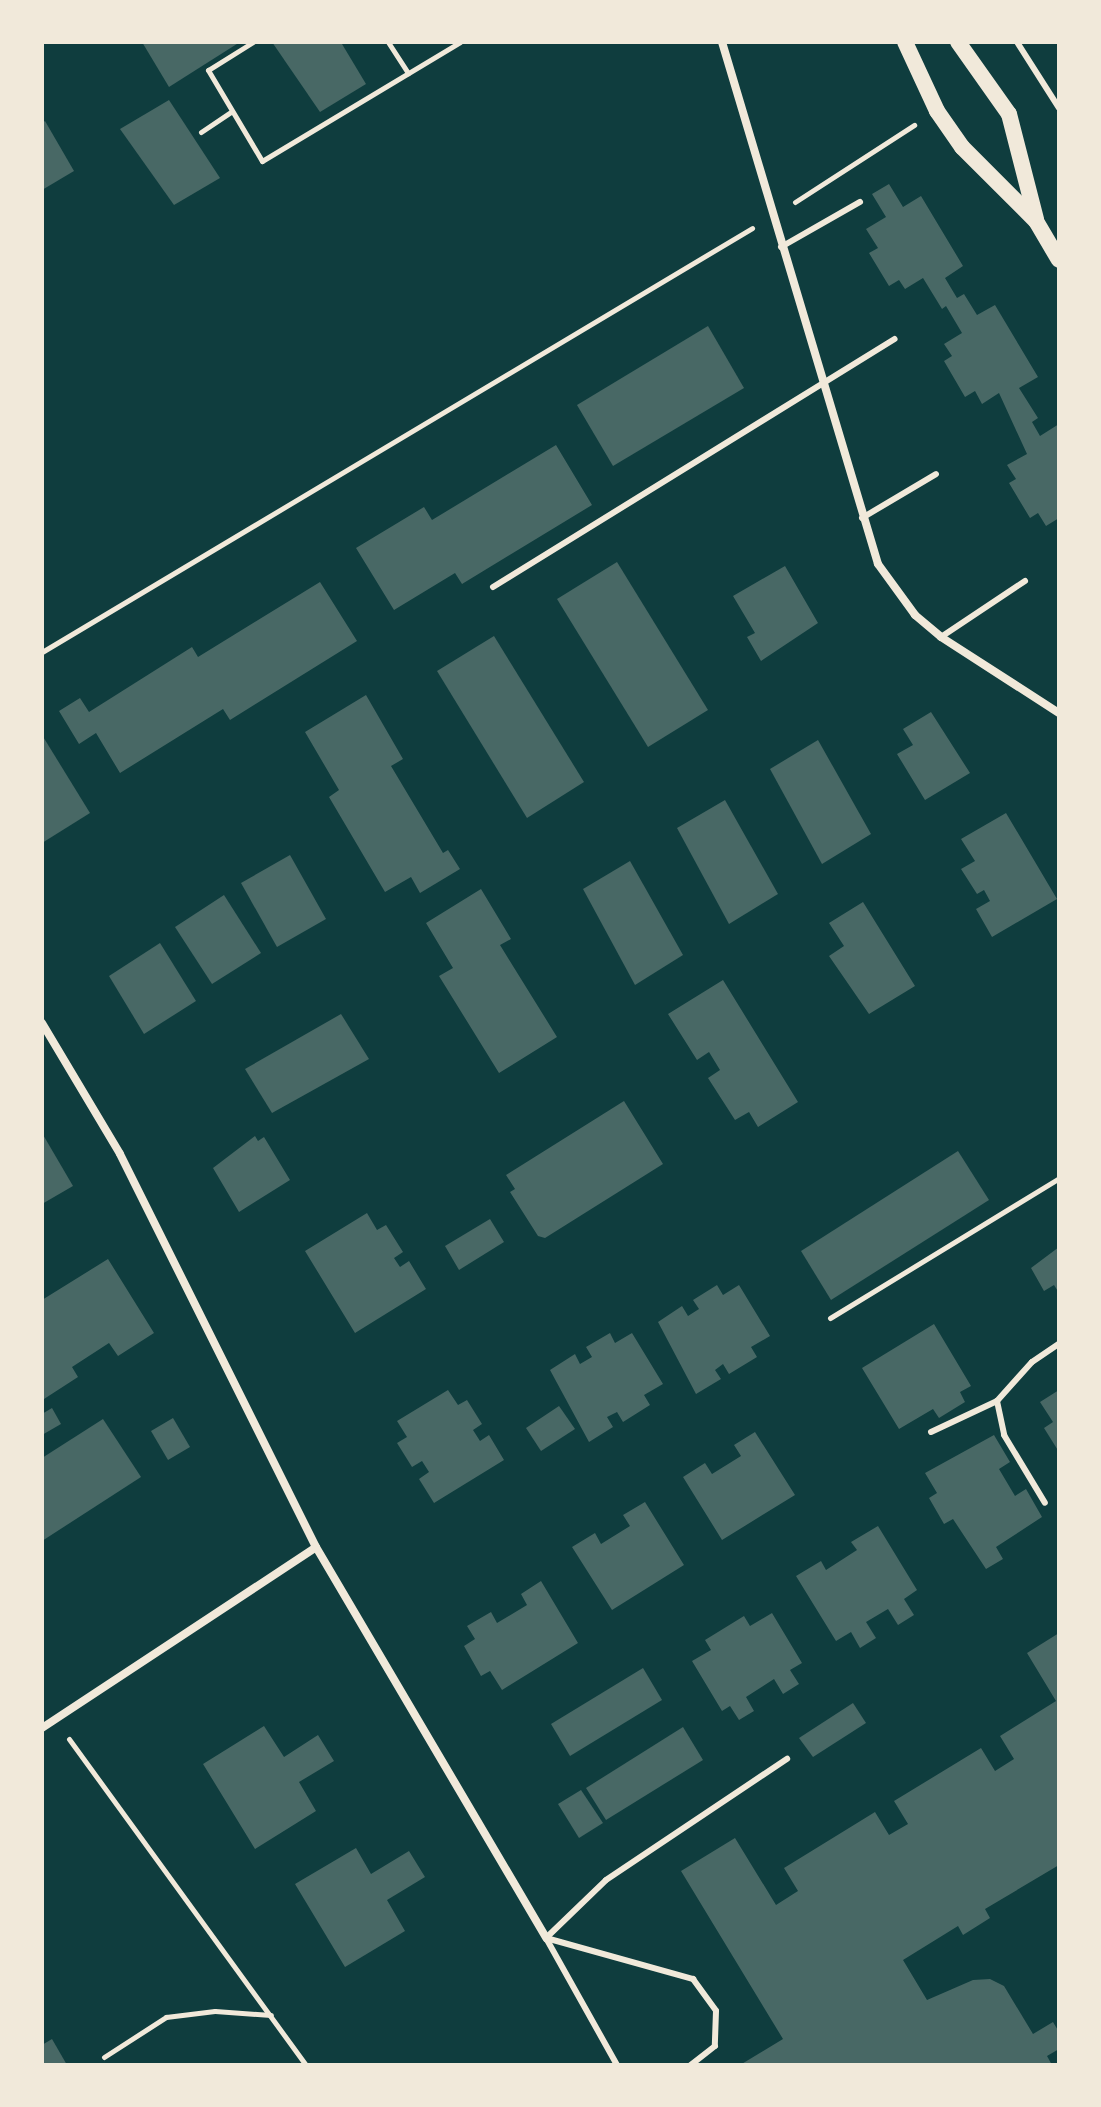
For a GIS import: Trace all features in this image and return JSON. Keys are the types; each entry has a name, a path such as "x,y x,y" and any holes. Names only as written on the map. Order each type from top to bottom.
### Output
{"main road":[{"path":"905,42 937,111 962,147 1036,221 1059,260"},
{"path":"958,42 1009,114 1036,221"}],"street":[{"path":"722,42 821,382 878,564 895,591 941,637 1059,713"},
{"path":"42,1023 120,1154 316,1547 546,1938"},
{"path":"42,1728 316,1547"}],"lane":[{"path":"1017,42 1059,108"},
{"path":"781,247 860,202"},
{"path":"493,587 895,339"},
{"path":"862,518 936,474"},
{"path":"941,637 1025,581"},
{"path":"931,1432 997,1401 1032,1362 1059,1344"},
{"path":"997,1401 1004,1435 1045,1503"},
{"path":"546,1938 606,1880 787,1759"},
{"path":"546,1938 617,2065"},
{"path":"546,1938 693,1979 716,2011 716,2023 715,2046 691,2065"}],"path":[{"path":"253,42 208,70 262,161 460,42"},
{"path":"388,42 408,73"},
{"path":"201,132 232,111"},
{"path":"42,652 772,217 937,111"},
{"path":"830,1318 1059,1178"},
{"path":"54,1720 306,2065"},
{"path":"104,2057 166,2017 215,2011 272,2015"}],"building":[{"path":"142,42 240,42 169,87"},
{"path":"272,42 342,44 366,84 320,112"},
{"path":"169,100 220,178 174,205 120,129"},
{"path":"45,121 74,171 42,190 42,123"},
{"path":"889,184 903,207 921,196 963,266 945,278 957,298 964,294 977,315 995,305 1038,377 1019,388 1038,418 1032,422 1040,436 1059,424 1059,518 1046,526 1038,513 1030,518 1009,483 1016,479 1007,465 1027,454 999,393 982,404 975,391 965,397 944,361 952,356 944,344 962,333 946,306 942,309 923,278 905,289 899,280 889,286 869,253 878,248 866,229 886,217 872,194"},
{"path":"708,326 744,388 613,466 577,405"},
{"path":"556,445 592,505 462,584 455,573 394,610 356,548 424,507 432,520"},
{"path":"617,562 708,710 648,747 557,599"},
{"path":"785,566 818,623 761,661 747,637 755,633 733,596"},
{"path":"320,582 357,641 230,720 223,709 120,773 96,733 79,744 59,711 80,698 89,712 192,647 198,657"},
{"path":"494,636 584,782 527,818 437,671"},
{"path":"366,695 403,759 391,766 443,853 448,850 460,869 420,893 411,877 385,892 329,797 339,790 305,732"},
{"path":"931,712 970,773 925,800 897,754 913,745 903,729"},
{"path":"42,735 90,813 42,843"},
{"path":"818,740 871,834 822,864 770,769"},
{"path":"725,800 778,894 729,924 677,828"},
{"path":"1006,813 1057,899 992,937 976,909 990,901 984,890 977,894 961,869 975,861 961,839"},
{"path":"290,855 326,919 277,947 241,883"},
{"path":"630,861 683,955 635,985 583,889"},
{"path":"481,889 511,939 500,945 557,1037 499,1073 439,976 453,968 426,923"},
{"path":"224,895 261,953 212,984 175,927"},
{"path":"863,902 915,986 869,1014 829,956 844,946 829,923"},
{"path":"160,943 196,1001 144,1034 109,976"},
{"path":"723,980 798,1102 758,1127 749,1112 735,1120 708,1078 720,1070 709,1052 697,1060 668,1014"},
{"path":"341,1014 369,1059 272,1113 245,1069"},
{"path":"624,1101 663,1164 545,1238 538,1236 510,1192 515,1189 506,1175"},
{"path":"42,1133 73,1186 42,1204"},
{"path":"255,1136 258,1141 264,1137 290,1180 239,1212 213,1168"},
{"path":"958,1151 989,1200 831,1300 801,1251"},
{"path":"367,1213 377,1230 386,1225 403,1252 394,1258 400,1267 409,1261 426,1289 355,1333 305,1251"},
{"path":"490,1219 504,1242 459,1270 445,1246"},
{"path":"1059,1247 1059,1293 1054,1285 1044,1291 1031,1268"},
{"path":"108,1259 154,1333 118,1356 109,1343 72,1367 78,1377 44,1399 42,1300"},
{"path":"717,1285 723,1295 739,1285 770,1336 751,1347 757,1357 729,1374 723,1364 715,1370 721,1379 696,1394 658,1322 682,1306 688,1316 699,1309 693,1300"},
{"path":"934,1324 971,1386 960,1392 965,1402 939,1418 933,1409 899,1429 862,1368"},
{"path":"610,1333 615,1343 632,1333 663,1384 644,1395 650,1405 623,1422 617,1412 607,1417 613,1427 589,1442 550,1370 575,1354 580,1364 592,1357 586,1347"},
{"path":"448,1390 458,1405 467,1400 482,1424 473,1430 480,1441 489,1435 504,1460 434,1503 419,1479 429,1472 422,1461 412,1467 397,1443 407,1437 397,1421"},
{"path":"1059,1390 1059,1452 1044,1428 1053,1422 1040,1402"},
{"path":"559,1406 575,1429 541,1451 526,1428"},
{"path":"52,1408 61,1424 42,1435 42,1414"},
{"path":"173,1418 190,1447 168,1460 151,1431"},
{"path":"103,1419 141,1477 42,1541 42,1458"},
{"path":"755,1432 795,1495 722,1540 683,1477 705,1463 712,1474 741,1456 734,1445"},
{"path":"994,1435 1010,1462 999,1469 1015,1496 1026,1489 1042,1517 996,1547 1003,1559 986,1569 953,1519 944,1524 929,1498 937,1493 925,1473"},
{"path":"645,1502 684,1565 612,1610 572,1547 595,1533 601,1544 630,1526 623,1515"},
{"path":"878,1526 917,1590 904,1599 914,1615 898,1625 888,1609 866,1622 876,1638 860,1648 851,1632 836,1641 796,1576 821,1561 826,1570 857,1550 851,1542"},
{"path":"541,1581 578,1643 502,1690 490,1671 481,1676 464,1646 475,1639 467,1626 491,1612 497,1623 527,1605 521,1594"},
{"path":"772,1613 802,1663 790,1670 799,1684 783,1694 774,1679 746,1697 754,1711 739,1720 730,1706 722,1711 692,1661 711,1650 705,1640 744,1616 750,1626"},
{"path":"1059,1633 1059,1865 985,1909 990,1918 963,1935 958,1926 903,1960 927,2000 973,1980 990,1979 1004,1986 1033,2034 1053,2022 1059,2032 1059,2049 1047,2056 1052,2065 740,2065 783,2039 681,1871 735,1838 776,1905 798,1891 784,1868 875,1812 889,1835 908,1824 894,1801 981,1748 995,1771 1014,1759 1000,1736 1056,1701 1027,1653"},
{"path":"643,1668 662,1700 570,1756 551,1724"},
{"path":"853,1703 866,1723 813,1757 799,1738"},
{"path":"264,1726 284,1757 318,1735 334,1761 299,1782 316,1811 255,1849 203,1764"},
{"path":"683,1727 703,1760 606,1820 586,1788"},
{"path":"581,1790 603,1823 579,1838 558,1804"},
{"path":"356,1848 371,1874 409,1851 425,1877 387,1900 405,1931 345,1967 295,1884"},
{"path":"52,2039 67,2065 42,2065 42,2045"}]}
